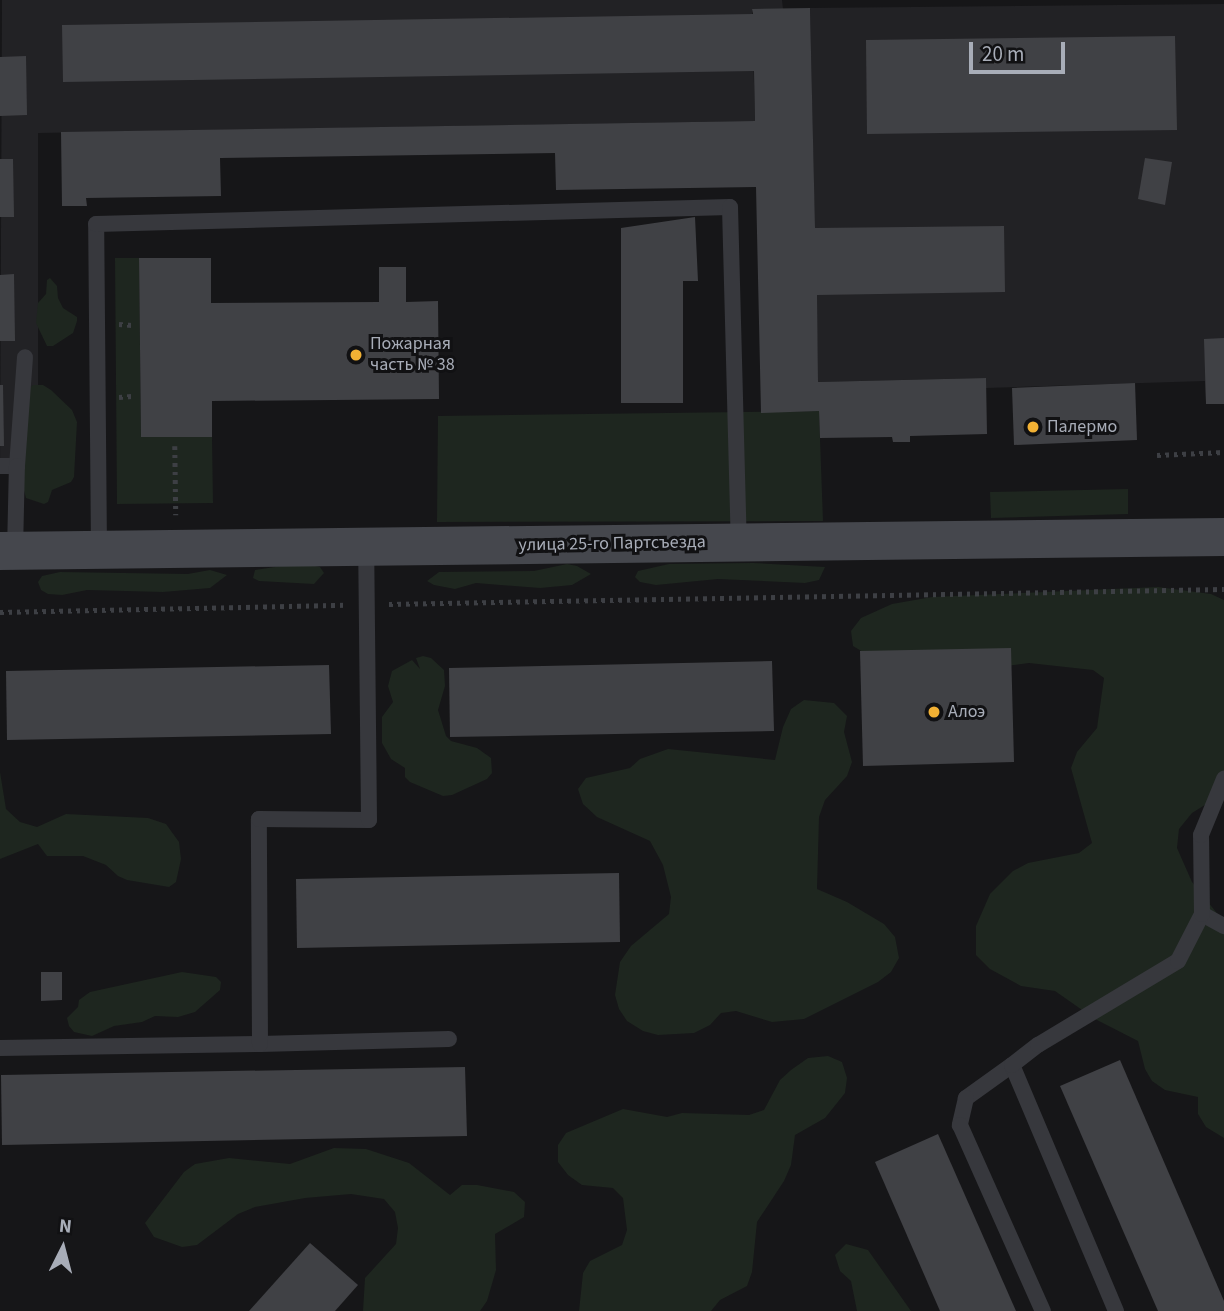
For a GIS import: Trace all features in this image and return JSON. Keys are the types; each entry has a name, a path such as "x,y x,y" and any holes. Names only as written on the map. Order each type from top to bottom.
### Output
{"street":[{"name":"улица 25-го Партсъезда","path":"8,551 1224,537"}],"lane":[{"path":"99,550 96,224 730,207 739,543"},
{"path":"8,551 18,466 25,357"},
{"path":"0,466 18,466"},
{"path":"261,1044 259,819 369,820 366,547"},
{"path":"1042,1311 960,1125 966,1098 1038,1045 1178,961 1202,914 1201,835 1224,779"},
{"path":"1202,914 1224,926"},
{"path":"0,1048 449,1039"},
{"path":"1012,1065 1116,1311"}],"path":[{"path":"175,446 177,549"},
{"path":"1157,455 1224,452"},
{"path":"0,612 1224,589"}],"shaded area":[{"path":"2,0 782,0 783,9 752,10 755,121 38,133 38,471 0,472"},
{"path":"1224,4 1224,404 1206,404 1205,381 986,388 985,378 818,382 810,8"},
{"path":"115,258 139,258 141,437 212,437 213,503 117,504"},
{"path":"50,278 57,286 58,298 63,308 77,317 77,321 73,333 53,346 47,346 36,323 38,303 46,294 47,280"},
{"path":"43,385 51,390 72,410 77,422 74,477 71,482 52,490 48,502 44,504 26,498 22,483 29,388"},
{"path":"819,411 823,521 437,522 438,416"},
{"path":"1128,489 1128,514 991,518 990,492"},
{"path":"301,563 320,567 324,573 314,584 259,581 253,578 255,570"},
{"path":"753,563 825,567 819,580 805,583 718,579 656,585 640,582 635,577 638,571 669,564"},
{"path":"567,564 591,574 572,585 540,588 476,583 455,589 427,581 439,572 534,571"},
{"path":"210,570 227,575 210,588 163,592 87,590 62,595 48,594 41,590 38,582 42,576 60,572 188,574"},
{"path":"1158,587 1211,594 1224,600 1224,793 1192,813 1179,829 1177,848 1192,882 1224,922 1224,1138 1206,1127 1198,1114 1198,1097 1165,1090 1152,1081 1145,1069 1138,1041 1095,1019 1055,991 1021,986 990,969 976,955 976,926 990,894 1013,871 1028,863 1079,853 1092,843 1071,768 1077,752 1097,728 1104,678 1093,670 1029,663 998,667 868,655 853,646 851,631 861,618 892,604 932,597"},
{"path":"416,658 431,658 444,670 445,686 438,710 446,736 451,741 477,748 491,758 492,773 487,779 452,795 443,796 410,782 405,777 405,768 391,759 382,743 382,717 393,702 388,686 392,671 412,660 420,669"},
{"path":"804,700 834,703 847,716 844,732 852,762 847,776 825,800 819,817 817,889 847,902 884,924 895,937 899,958 891,972 878,982 804,1019 772,1022 736,1011 721,1013 710,1025 694,1033 658,1035 643,1031 627,1021 619,1009 615,995 620,962 631,946 669,914 671,897 663,865 650,841 597,817 583,804 578,789 586,778 630,768 640,759 668,749 775,760 783,727 791,709"},
{"path":"0,772 6,809 20,822 37,827 66,814 148,818 166,824 179,842 181,859 176,882 169,887 127,880 106,865 83,856 47,856 38,844 0,859"},
{"path":"182,972 216,977 221,982 220,990 195,1012 178,1017 155,1016 142,1022 114,1026 92,1036 74,1032 69,1026 67,1018 78,1007 79,1000 90,992"},
{"path":"828,1056 842,1062 847,1078 845,1093 825,1118 795,1135 791,1165 784,1181 757,1222 752,1272 747,1286 720,1300 711,1311 579,1311 583,1273 590,1261 622,1245 627,1230 623,1198 613,1188 582,1185 568,1175 558,1162 558,1145 566,1133 623,1109 667,1117 682,1113 749,1115 764,1110 780,1080 791,1070 808,1058"},
{"path":"334,1148 366,1149 409,1163 450,1195 462,1185 477,1185 514,1192 525,1202 524,1217 495,1234 496,1270 487,1301 480,1311 363,1311 365,1278 396,1244 398,1228 395,1212 384,1199 351,1194 305,1198 255,1207 238,1214 197,1245 182,1247 154,1237 145,1223 184,1172 195,1164 229,1158 290,1164"},
{"path":"846,1244 868,1250 911,1311 857,1311 851,1281 840,1271 835,1255"}],"building":[{"path":"810,8 815,228 1004,226 1005,292 817,295 818,382 986,378 987,434 910,436 910,442 893,442 892,437 820,438 819,411 761,413 756,187 556,190 555,153 220,158 221,196 86,198 87,206 62,206 61,132 755,121 754,71 63,82 62,25 753,14 752,9"},
{"path":"1175,36 1177,130 867,134 866,40"},
{"path":"26,56 27,115 0,116 0,57"},
{"path":"1145,158 1172,162 1165,205 1138,199"},
{"path":"0,159 13,159 14,217 0,217"},
{"path":"695,217 698,281 683,281 683,403 621,403 621,228"},
{"path":"139,258 211,258 211,303 379,302 379,267 406,267 406,302 438,301 439,399 212,401 212,437 141,437"},
{"path":"14,274 15,341 0,341 0,275"},
{"path":"1224,338 1224,404 1206,404 1204,339"},
{"path":"1135,383 1137,440 1014,445 1012,388"},
{"path":"0,385 3,385 4,446 0,446"},
{"path":"1011,648 1014,762 863,766 860,651"},
{"path":"772,661 774,731 450,737 449,668"},
{"path":"329,665 331,734 7,740 6,671"},
{"path":"619,873 620,942 297,948 296,879"},
{"path":"41,972 62,972 62,1000 41,1001"},
{"path":"1120,1060 1224,1301 1224,1311 1158,1311 1060,1086"},
{"path":"465,1067 467,1136 2,1145 1,1075"},
{"path":"938,1134 1016,1311 940,1311 875,1162"},
{"path":"310,1243 358,1285 335,1311 249,1311"}],"place":[{"name":"Пожарная часть № 38","path":"356,355"},
{"name":"Палермо","path":"1033,427"},
{"name":"Алоэ","path":"934,712"}]}
